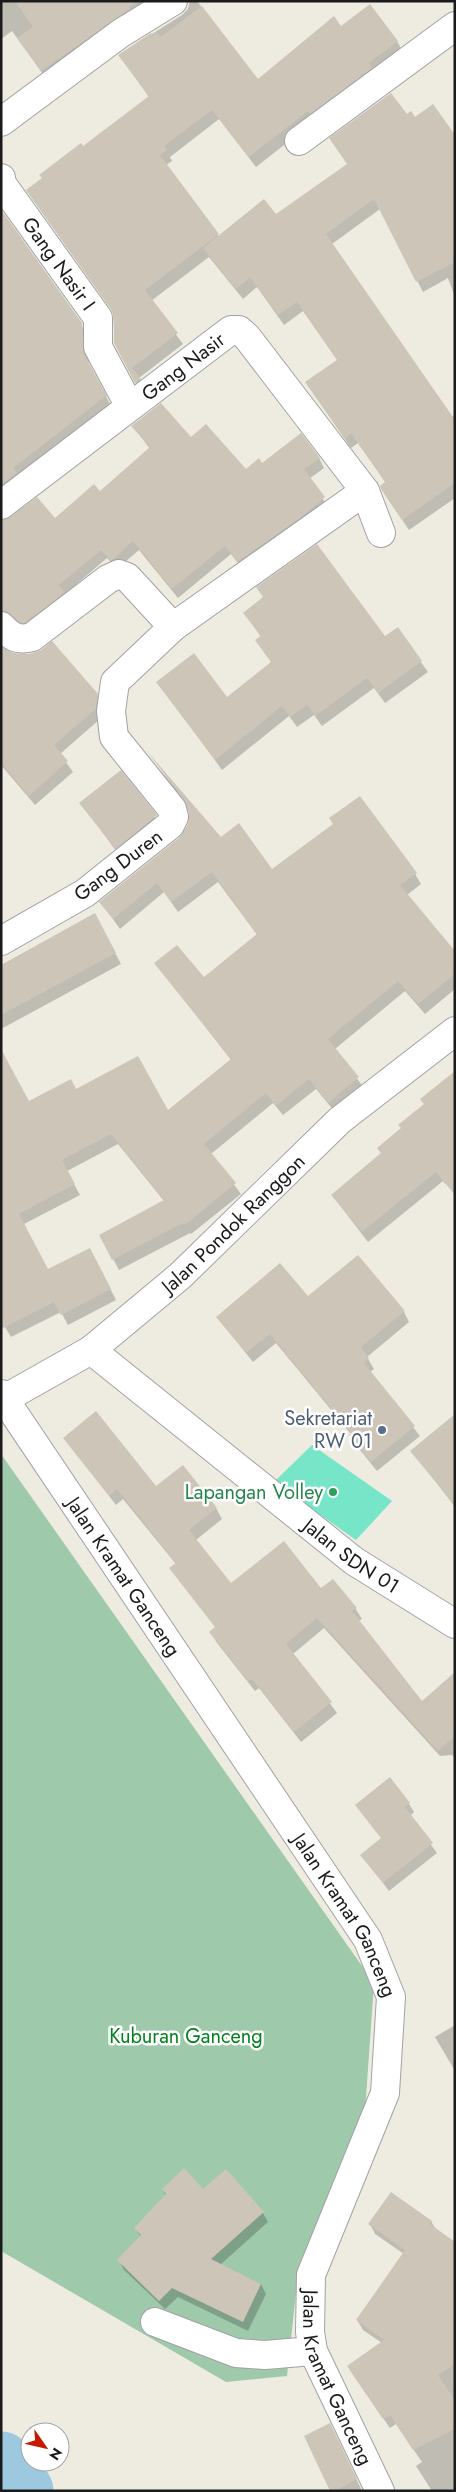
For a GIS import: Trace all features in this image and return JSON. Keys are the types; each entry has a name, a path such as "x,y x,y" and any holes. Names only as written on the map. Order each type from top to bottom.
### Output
{"street":[{"path":"1,122 121,33 173,1"},
{"path":"300,141 455,26"},
{"name":"Gang Nasir I","path":"1,178 2,184 98,318 98,347 129,405"},
{"name":"Gang Nasir","path":"1,504 129,405 231,330 239,330 247,337 365,491 381,533"},
{"name":"Gang Duren","path":"1,941 85,893 170,825 174,817 172,808 114,737 111,711 116,682 173,627 365,491"},
{"path":"1,626 10,635 21,640 32,637 108,579 119,574 127,577 173,627"},
{"name":"Jalan Pondok Ranggon","path":"3,1397 91,1350 180,1276 340,1120 455,1031"},
{"name":"Jalan SDN 01","path":"91,1350 354,1561 455,1624"},
{"name":"Jalan Kramat Ganceng","path":"3,1397 368,1940 391,1998 385,2093 311,2275 310,2332 313,2351 380,2491"},
{"path":"155,2322 236,2353 264,2355 313,2351"}],"green space":[{"name":"Lapangan Volley","path":"312,1445 392,1501 356,1540 274,1482"},
{"name":"Kuburan Ganceng","path":"1,1454 374,1983 364,2126 299,2265 287,2376 226,2382 1,2251"}],"building":[{"path":"15,1 137,1 128,7 130,9 41,71 17,38 33,27"},
{"path":"370,4 398,41 369,63 372,68 310,114 308,111 249,157 212,110 164,146 167,150 160,155 219,234 145,290 178,333 132,368 141,379 135,383 114,343 114,318 111,309 26,190 42,178 39,175 81,143 83,146 149,96 118,55 151,33 153,36 157,32 161,37 202,6 258,79 334,16 341,26"},
{"path":"391,93 407,114 411,111 415,117 433,104 455,135 455,262 416,282 374,199 326,234 455,420 455,483 402,520 381,489 380,486 385,482 351,433 345,439 305,382 337,360 297,302 278,315 250,277 236,289 203,248 264,199 276,214 347,164 329,138"},
{"path":"2,211 82,323 84,354 108,398 106,396 13,468 17,473 1,485"},
{"path":"161,403 191,437 206,424 246,469 259,458 262,463 301,433 320,458 304,469 325,497 299,519 237,562 225,546 172,589 133,541 111,561 101,550 59,585 65,592 25,623 21,623 6,611 1,611 1,520 10,517 37,497 55,518 94,484 100,491 150,447 131,426"},
{"path":"317,544 385,636 398,627 422,661 378,693 367,678 315,716 307,705 290,717 282,706 215,760 156,682 194,653 227,697 271,662 255,640 261,636 243,613 263,597 256,587"},
{"path":"52,641 98,694 96,709 54,745 68,761 29,796 1,763 1,647 14,653 29,654 41,650"},
{"path":"146,750 221,837 239,823 272,869 333,824 329,818 360,796 417,873 400,885 455,951 455,974 418,1004 398,981 328,1039 359,1077 328,1103 309,1079 276,1106 266,1093 204,1144 236,1183 185,1225 183,1223 112,1260 99,1235 164,1200 111,1134 62,1160 75,1184 19,1214 48,1269 90,1248 111,1289 61,1315 54,1302 1,1329 1,1049 29,1101 71,1079 76,1089 138,1056 168,1110 231,1059 154,963 177,945 204,977 257,934 212,872 171,902 157,883 113,919 99,902 180,837 188,824 189,813 184,800"},
{"path":"121,770 157,815 116,849 79,803"},
{"path":"95,913 116,953 1,1015 1,965"},
{"path":"455,1071 455,1195 436,1172 362,1232 331,1195 381,1153 377,1148 401,1128 398,1125 424,1104 420,1099"},
{"path":"358,1255 405,1311 361,1347 369,1358 364,1363 415,1426 371,1462 349,1435 351,1433 270,1334 246,1353 216,1317 280,1263 308,1296"},
{"path":"96,1411 156,1486 183,1465 217,1508 189,1530 231,1583 284,1541 321,1588 333,1579 357,1608 352,1611 422,1701 455,1672 455,1736 438,1751 317,1618 286,1644 332,1702 294,1732 252,1679 248,1681 209,1632 215,1627 169,1568 176,1563 117,1489 109,1496 63,1438"},
{"path":"455,1414 455,1505 410,1451"},
{"path":"390,1777 410,1803 405,1807 433,1843 383,1883 360,1855 381,1838 355,1805"},
{"path":"184,2168 203,2189 226,2169 264,2212 211,2259 261,2284 243,2322 172,2288 159,2301 117,2260 141,2235 134,2228 166,2194 162,2189"},
{"path":"391,2192 432,2221 430,2224 455,2242 455,2364 438,2375 455,2400 455,2429 413,2450 390,2415 383,2419 347,2366 384,2340 356,2320 405,2250 368,2224"},
{"path":"330,2423 357,2479 335,2491 330,2491 304,2436"}],"waterway":[{"path":"1,2464 21,2491"}],"place":[{"name":"Sekretariat RW 01","path":"382,1430"},
{"name":"Lapangan Volley","path":"333,1492"}]}
